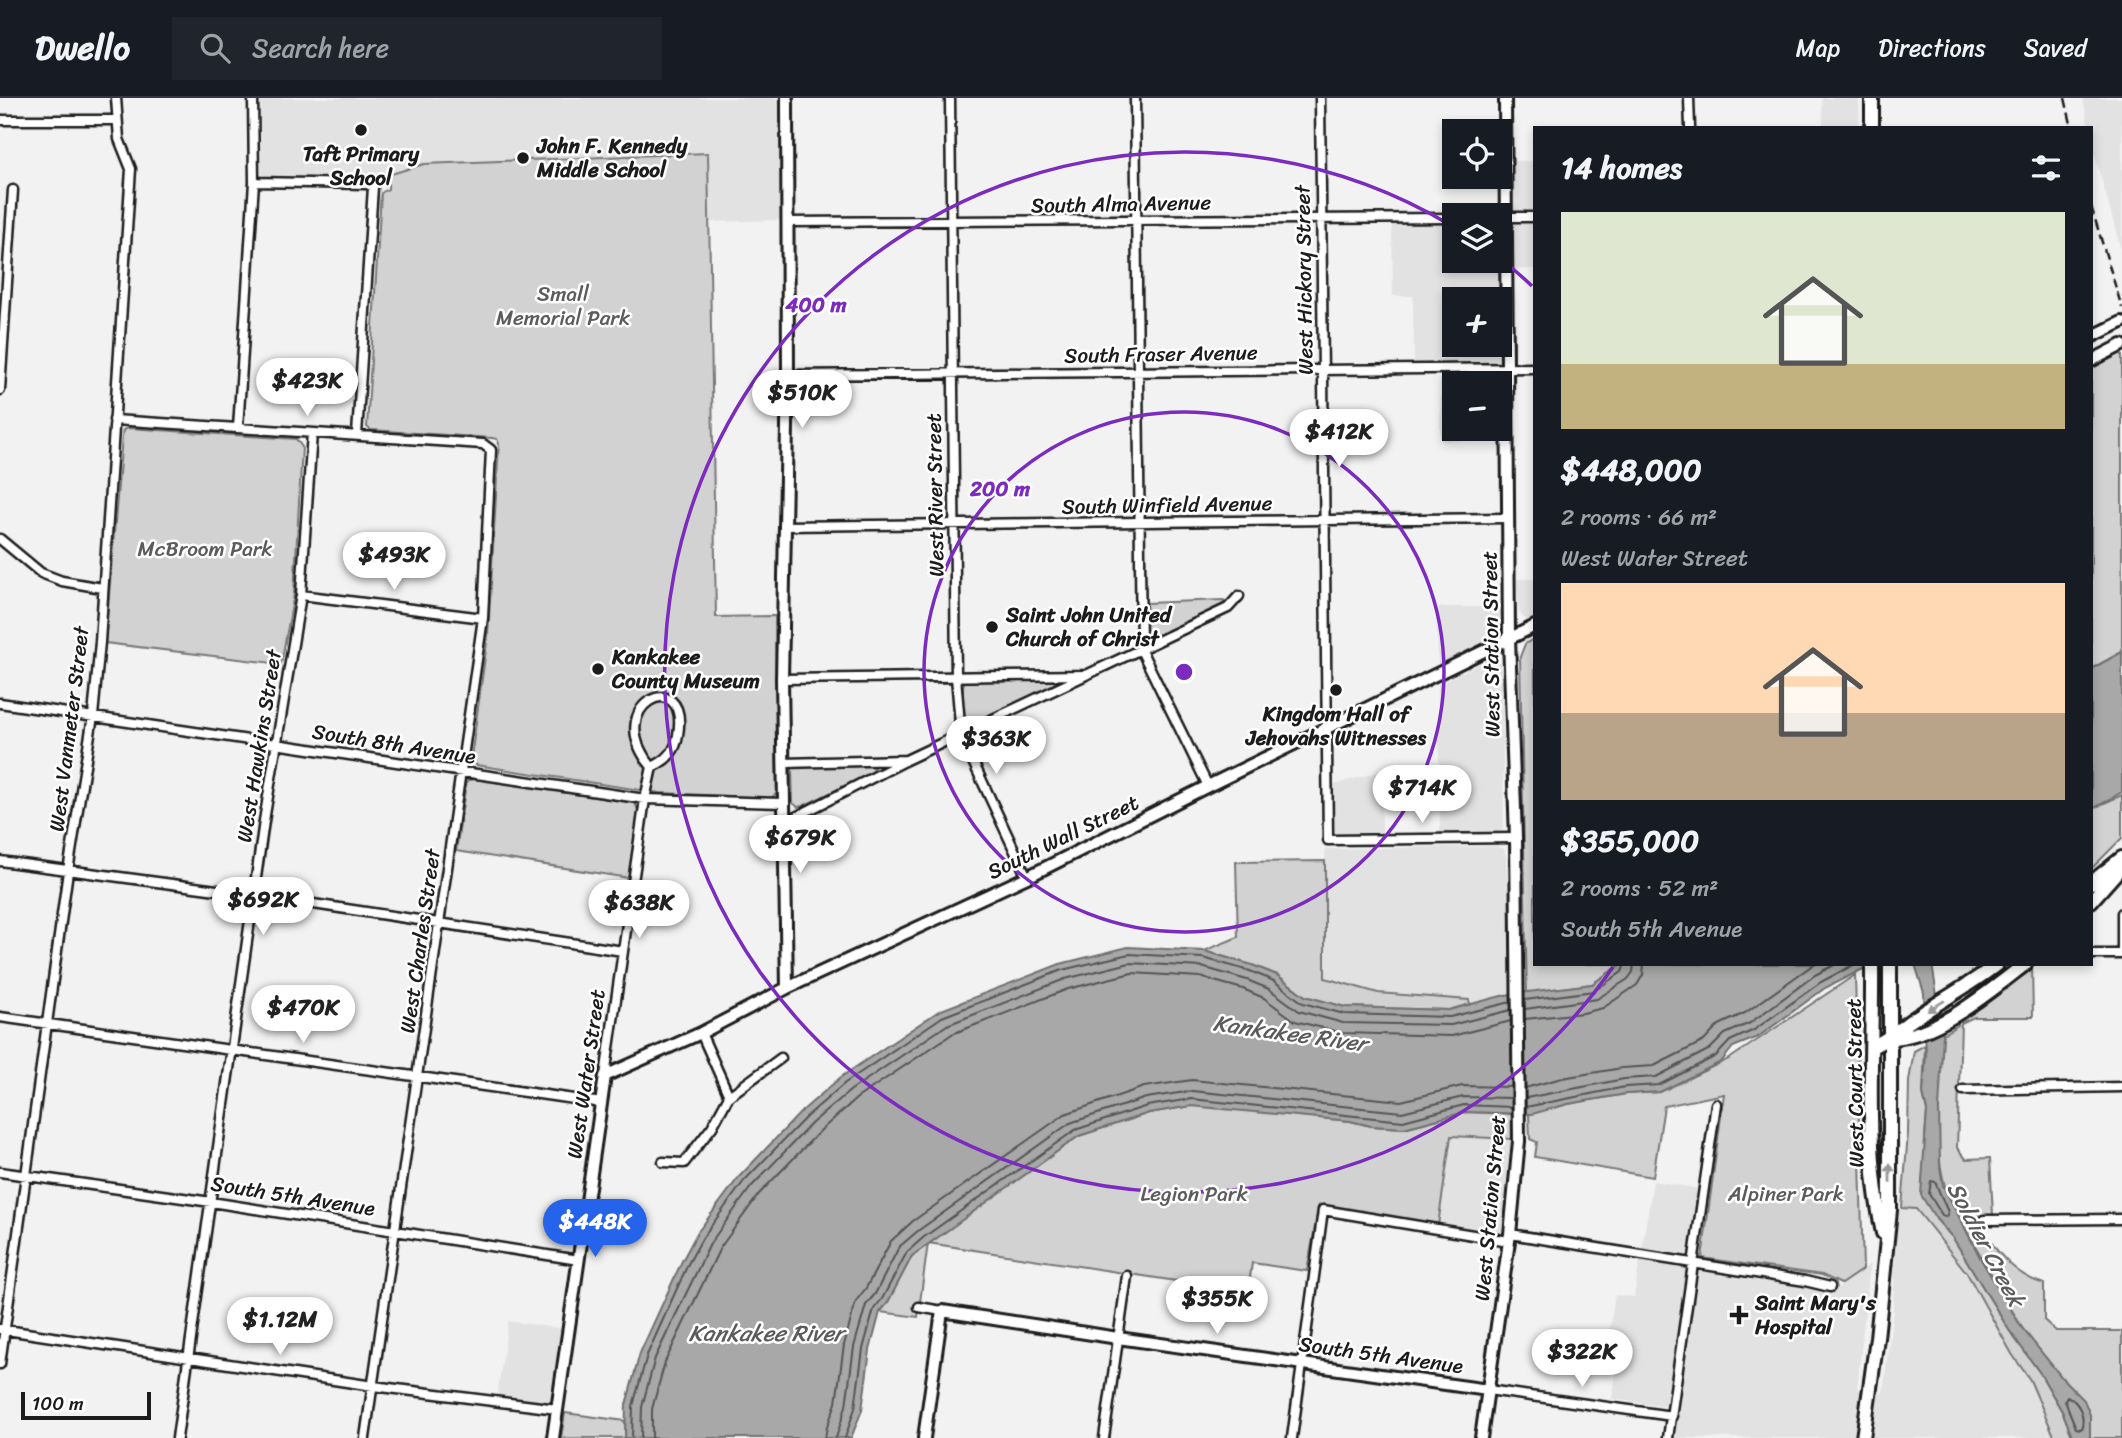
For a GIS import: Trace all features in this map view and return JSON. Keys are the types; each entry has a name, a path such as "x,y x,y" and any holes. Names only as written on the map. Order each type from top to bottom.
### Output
{"main road":[{"path":"787,98 788,375 782,679 787,988"},
{"name":"West Station Street","path":"1503,203 1505,98"},
{"path":"1872,98 1872,126"},
{"name":"West Station Street","path":"1481,1438 1510,1238 1519,1141 1504,273"},
{"path":"2093,336 2122,322"},
{"path":"2093,360 2122,345"},
{"name":"South Wall Street","path":"605,1076 701,1034 787,988 1027,877 1533,627"},
{"path":"2093,881 2122,858"},
{"path":"2093,899 2122,866"},
{"name":"West Court Street","path":"1872,966 1872,1131 1878,1211 1885,1241"},
{"path":"1872,1047 1891,1038 1907,1023 1994,966"},
{"path":"1891,1038 1907,1038 1964,1008 2022,966"},
{"name":"West Court Street","path":"1863,1438 1877,1338 1890,1210 1889,971"},
{"name":"West Water Street","path":"553,1438 605,1076"},
{"path":"924,1438 942,1311"},
{"name":"South 5th Avenue","path":"942,1311 1488,1390"}],"street":[{"name":"West Vanmeter Street","path":"0,1364 68,871 93,716 131,169 119,139 116,98"},
{"path":"238,428 254,182 253,98"},
{"name":"West River Street","path":"950,98 956,677 961,736 1027,877"},
{"path":"1135,98 1141,650 1208,786"},
{"name":"West Hickory Street","path":"1320,98 1328,840 1516,838"},
{"path":"1689,98 1690,126"},
{"path":"0,120 117,120"},
{"path":"114,420 357,435 373,187 367,184 254,182"},
{"path":"0,390 3,270 13,190"},
{"path":"1512,217 1533,216"},
{"name":"South Alma Avenue","path":"788,222 1442,218"},
{"name":"South Fraser Avenue","path":"788,375 1533,368"},
{"name":"West Hawkins Street","path":"177,1438 276,743 301,595 312,433"},
{"name":"West Charles Street","path":"357,435 482,444 490,447 491,453 483,618 365,1438"},
{"name":"South Winfield Avenue","path":"784,526 1508,518"},
{"path":"0,539 41,573 62,582 102,588"},
{"path":"301,595 483,618"},
{"path":"784,823 906,760 1228,608 1239,596"},
{"path":"782,679 1088,675"},
{"path":"665,698 678,708 677,743 669,756 652,767 636,742 638,712 647,701 665,698"},
{"name":"South 8th Avenue","path":"0,703 645,800 783,803"},
{"path":"783,763 906,760"},
{"name":"West Water Street","path":"605,1076 652,767"},
{"path":"0,861 254,895 623,951"},
{"path":"2093,954 2122,952 2122,913"},
{"path":"0,1017 602,1103"},
{"path":"701,1034 729,1096"},
{"path":"663,1161 684,1164 712,1128 729,1096 781,1058"},
{"path":"1963,1090 2122,1087"},
{"path":"1668,1438 1716,1104"},
{"name":"South 5th Avenue","path":"0,1172 579,1260"},
{"path":"1292,1438 1323,1210 1693,1264 1830,1287"},
{"path":"1984,1220 2122,1219"},
{"path":"1104,1438 1127,1276"},
{"name":"South 5th Avenue","path":"919,1307 942,1311"},
{"path":"3,1330 373,1386 557,1409"},
{"name":"South 5th Avenue","path":"1488,1390 1672,1416"}],"shaded area":[{"name":"John F. Kennedy Middle School","path":"260,98 780,98 781,220 709,222 708,154 424,164 388,175 266,178 261,173"},
{"path":"1822,98 1859,98 1860,126 1823,126"},
{"path":"2083,98 2122,98 2122,253 2093,150 2093,126 2089,126"},
{"path":"1513,161 1533,161 1533,269 1512,270"},
{"path":"1392,223 1442,223 1442,273 1499,273 1499,287 1442,287 1442,357 1499,357 1500,371 1442,371 1442,441 1440,364 1414,364 1413,296 1393,296"},
{"path":"1517,579 1533,579 1533,619 1526,620 1519,612"},
{"path":"1436,607 1501,607 1500,633 1494,640 1438,667"},
{"path":"1495,656 1499,658 1502,669 1504,827 1493,834 1440,834 1438,684"},
{"path":"1381,771 1382,834 1334,833 1331,827 1330,786"},
{"path":"1495,846 1504,849 1506,856 1512,994 1470,1004 1468,1000 1378,993 1325,978 1325,849"},
{"path":"1451,1135 1512,1139 1501,1236 1438,1225"},
{"name":"Saint Mary's Hospital","path":"1653,1181 1700,1189 1688,1268 1834,1291 1870,1264 1857,1389 1883,1393 1893,1309 1897,1208 1916,1209 1967,1273 2012,1354 2030,1380 2055,1438 1675,1438 1679,1409 1612,1399 1622,1336 1609,1333 1615,1295 1634,1297"},
{"path":"508,1321 564,1329 552,1403 497,1397"}],"green space":[{"name":"Small Memorial Park","path":"708,153 716,617 775,616 777,793 771,798 660,793 476,765 471,758 488,635 499,444 497,439 492,438 371,430 367,427 381,193 388,189 388,175 424,164"},
{"path":"2122,352 2122,652 2093,668 2093,367"},
{"name":"McBroom Park","path":"128,428 296,439 302,447 294,594 281,664 105,643 122,437 123,430"},
{"path":"1223,600 1223,605 1150,639 1145,637 1146,603"},
{"path":"1533,639 1533,966 1619,966 1592,984 1527,993 1520,657 1525,644"},
{"path":"965,680 1055,682 1052,686 964,726"},
{"path":"871,765 875,769 871,773 803,806 798,807 793,803 794,767"},
{"path":"476,779 635,803 639,812 629,878 456,851 466,783"},
{"path":"2122,795 2122,838 2093,867 2093,808"},
{"path":"1325,861 1325,978 1378,993 1469,1000 1470,1004 1449,1010 1345,1007 1305,996 1277,975 1252,965 1204,951 1238,937 1236,862"},
{"path":"2032,966 2033,1017 1974,1017 1961,1023 1957,1148 1966,1159 1990,1158 1993,1215 1981,1215 1979,1220 2005,1259 2023,1274 2044,1284 2044,1320 2056,1331 2122,1331 2122,1438 2090,1438 2090,1415 2022,1328 1952,1205 1940,1165 1938,1098 1943,1034"},
{"name":"Alpiner Park","path":"1855,975 1863,1269 1841,1284 1822,1275 1702,1258 1724,1094 1664,1106 1653,1177 1535,1157 1537,1142 1530,1139 1529,1114 1626,1094 1660,1092 1729,1059"},
{"path":"1925,1045 1925,1136 1936,1219 1953,1238 2009,1330 2040,1373 2063,1413 2073,1438 2055,1438 2030,1380 2012,1354 1967,1273 1916,1209 1902,1208 1909,1081 1914,1051"},
{"name":"Legion Park","path":"1197,1105 1404,1128 1465,1112 1514,1114 1512,1139 1451,1136 1438,1225 1319,1206 1307,1271 1252,1263 1248,1292 929,1243 1079,1136 1149,1113"},
{"path":"928,1244 918,1317 880,1312 887,1304 912,1256"},
{"path":"565,1413 625,1421 625,1438 561,1438"}],"water":[{"path":"2122,652 2122,792 2093,809 2093,668"},
{"name":"Kankakee River","path":"1128,947 1204,951 1252,965 1277,975 1305,996 1345,1007 1449,1010 1505,995 1592,984 1619,966 1869,966 1825,988 1758,1037 1733,1047 1721,1062 1660,1092 1626,1094 1568,1104 1532,1114 1465,1112 1404,1128 1191,1106 1149,1113 1079,1136 912,1256 887,1304 880,1312 870,1350 862,1410 851,1438 625,1438 626,1405 640,1353 697,1233 739,1177 802,1111 841,1077 939,1011 1060,964"},
{"path":"1916,966 1932,966 1943,1034 1939,1109 1943,1186 1982,1261 2022,1328 2063,1379 2084,1400 2090,1415 2090,1438 2073,1438 2063,1413 2040,1373 2009,1330 1953,1238 1936,1219 1921,1195 1927,1111 1923,1094 1926,1056 1924,993"}],"railway":[{"path":"2065,98 2072,126"},
{"path":"2093,213 2122,308"}],"place":[{"name":"Taft Primary School","path":"361,130"},
{"name":"John F. Kennedy Middle School","path":"523,158"},
{"name":"Saint John United Church of Christ","path":"992,627"},
{"name":"Kankakee County Museum","path":"598,669"},
{"name":"Kingdom Hall of Jehovahs Witnesses","path":"1336,690"},
{"name":"Saint Mary's Hospital","path":"1739,1315"}],"water label":[{"name":"Soldier Creek","path":"1986,1244"}]}
